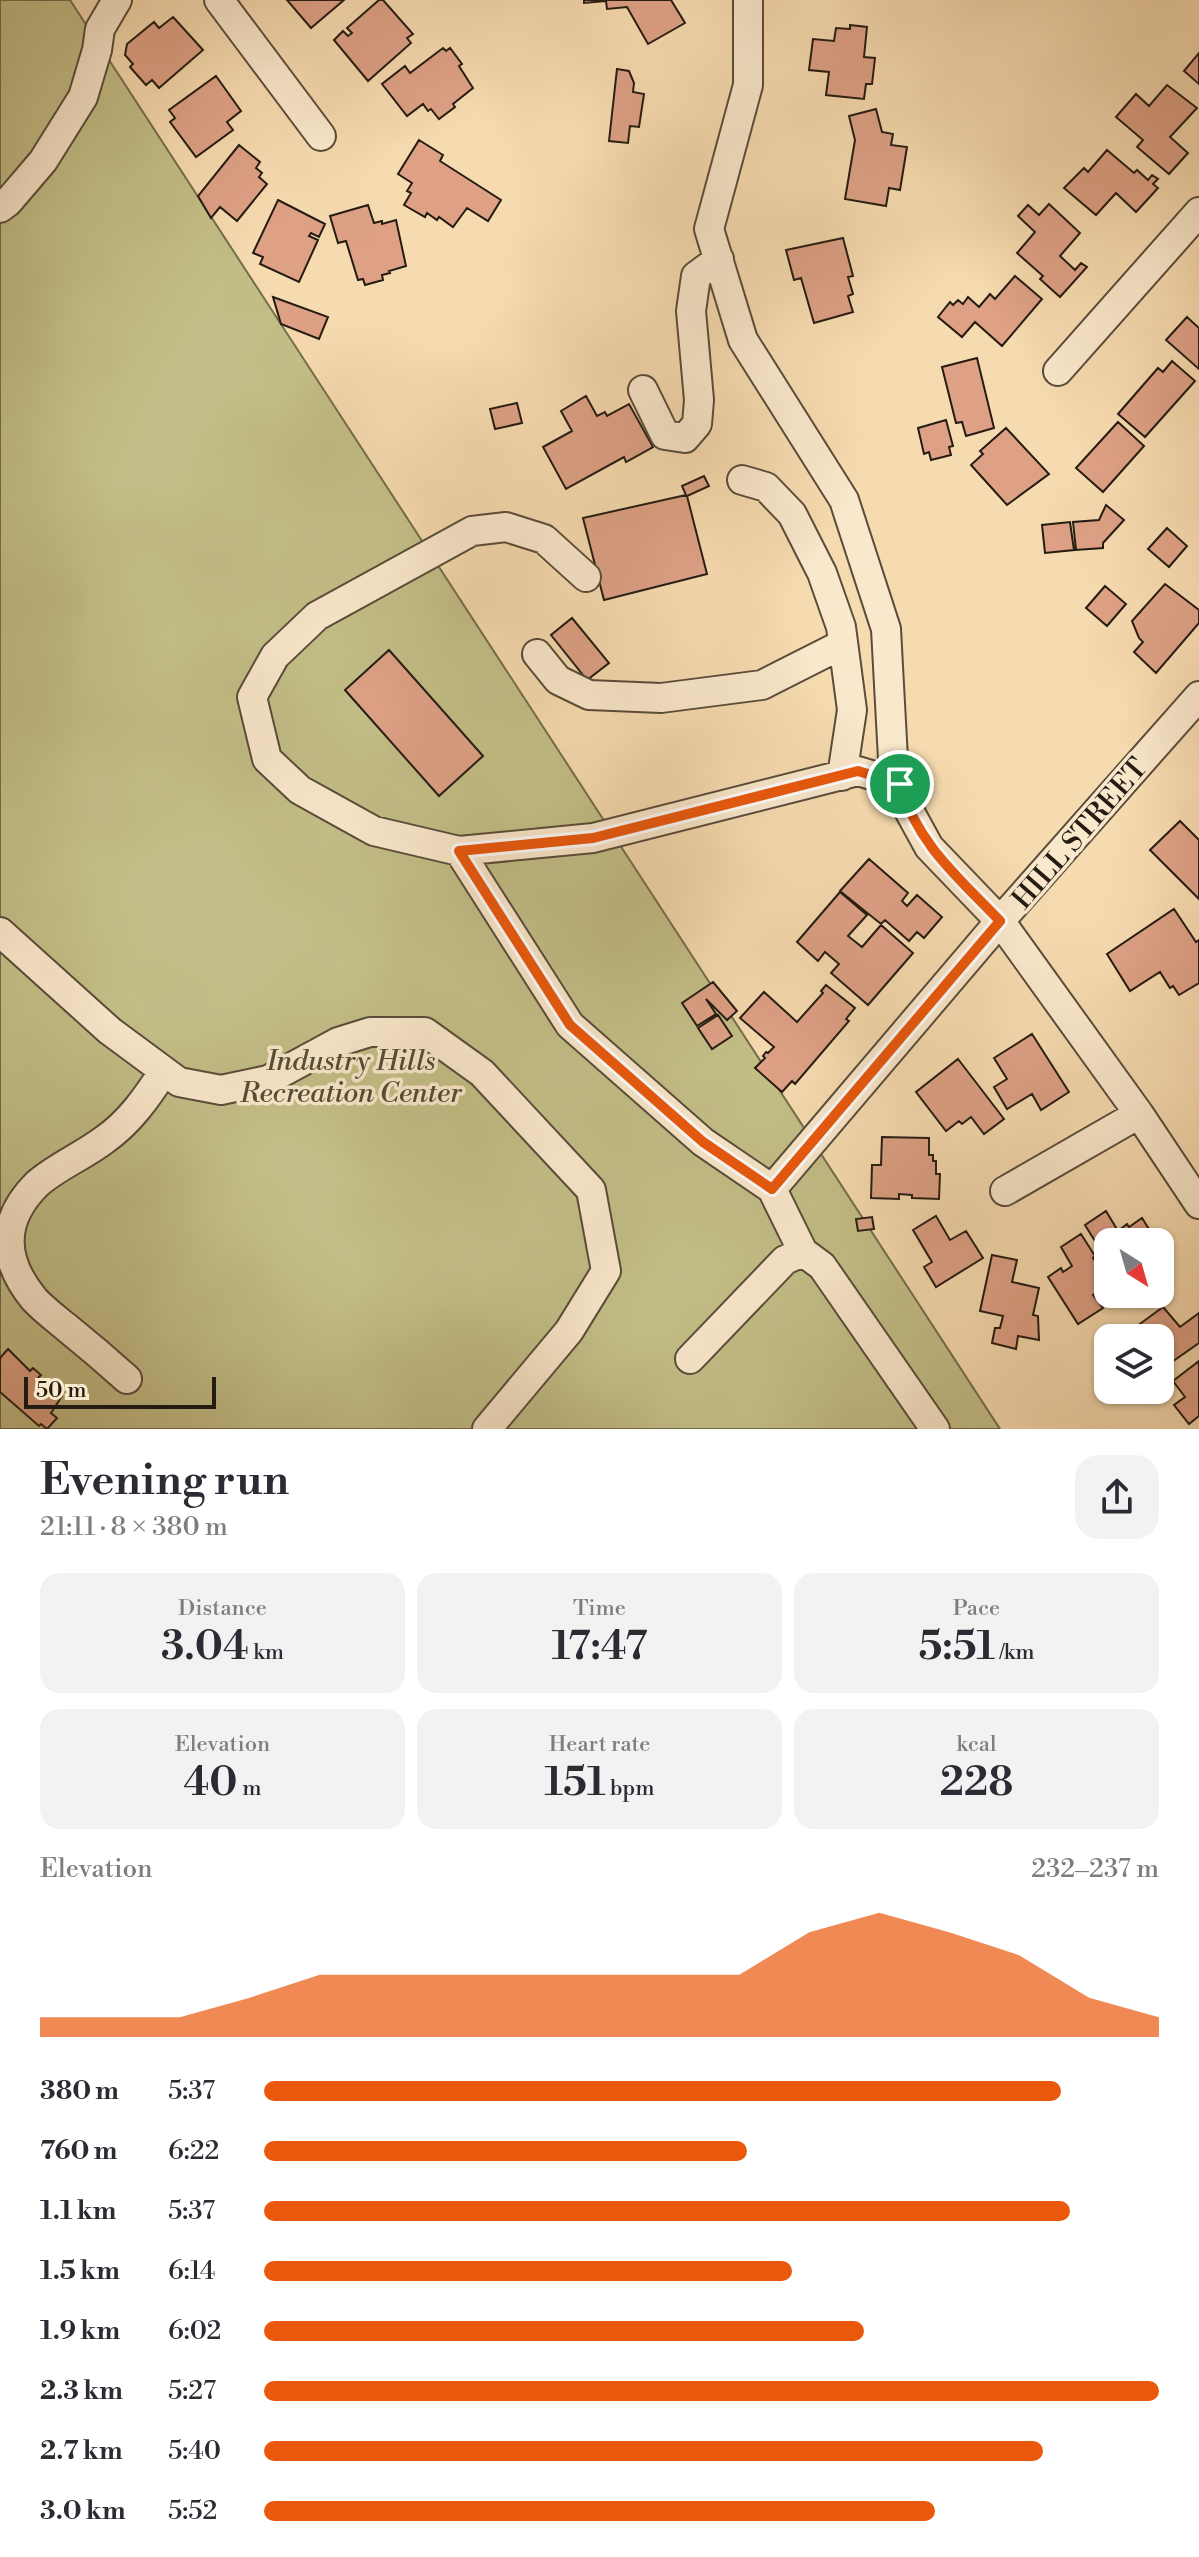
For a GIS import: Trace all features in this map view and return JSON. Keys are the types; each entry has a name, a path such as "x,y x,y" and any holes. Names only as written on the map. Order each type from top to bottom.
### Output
{"street":[{"path":"0,208 14,181 43,161 83,97 100,29 117,0"},
{"path":"219,0 321,136"},
{"path":"748,0 748,85 709,229 743,340 844,500 886,629 893,759 906,805 929,847 1000,921 1139,1114 1199,1204"},
{"path":"1058,371 1199,212"},
{"path":"643,390 665,435 685,438 697,424 699,400 691,311 696,276 719,259"},
{"path":"742,480 766,487 792,514 822,573 841,627 852,710 842,776"},
{"path":"586,577 544,539 506,527 472,531 317,616 275,656 252,697 267,759 300,790 374,831 459,851 593,838 858,771 900,784"},
{"path":"537,654 558,680 589,695 661,698 762,685 843,644"},
{"name":"HILL STREET","path":"772,1189 1000,921 1199,696"},
{"path":"459,851 570,1025 703,1142 772,1189 803,1252 822,1266 935,1429"},
{"path":"0,932 110,1031 179,1082 221,1090 268,1080 338,1042 370,1032 425,1032 482,1073 591,1190 606,1271 569,1331 487,1429"},
{"path":"127,1379 36,1302 10,1260 8,1238 18,1209 38,1183 126,1122 145,1101 164,1071"},
{"path":"1005,1191 1139,1114"},
{"path":"690,1359 785,1260 803,1252"}],"green space":[{"name":"Industry Hills Recreation Center","path":"0,0 70,0 1000,1429 0,1429"}],"building":[{"path":"287,0 344,0 311,28"},
{"path":"379,0 383,0 413,34 407,38 411,43 368,81 334,40 343,31 348,36 352,33 347,28"},
{"path":"584,0 671,0 685,23 648,44 627,7 607,9 606,1 584,3"},
{"path":"173,17 203,50 159,88 152,80 146,85 130,67 133,64 125,55 127,44 154,22 159,28"},
{"path":"850,25 867,27 864,57 875,58 872,84 866,84 864,99 826,95 829,72 809,70 813,39 834,41 836,28 850,29"},
{"path":"443,48 446,51 450,48 462,64 459,66 473,88 439,119 423,104 407,116 382,84 405,66 410,73"},
{"path":"1199,53 1199,84 1184,71"},
{"path":"617,69 629,71 634,83 633,92 644,94 639,127 630,126 628,143 609,141"},
{"path":"216,76 241,111 227,122 233,130 196,157 170,122 175,118 169,110"},
{"path":"1167,85 1197,108 1170,137 1188,153 1169,174 1137,147 1143,140 1116,117 1136,94 1149,106"},
{"path":"876,109 882,132 893,134 891,145 907,147 900,190 889,188 886,206 845,199 855,140 849,116"},
{"path":"419,140 443,155 440,161 501,200 488,221 467,208 453,227 439,217 437,220 427,213 425,217 404,205 411,193 407,191 412,183 398,174"},
{"path":"239,145 260,162 256,168 262,173 259,177 267,184 237,221 220,207 211,218 198,196"},
{"path":"1107,150 1134,173 1137,170 1148,180 1152,175 1158,179 1153,184 1158,188 1136,212 1116,193 1096,215 1064,188 1084,168 1088,172"},
{"path":"278,200 325,224 319,237 311,233 309,236 318,240 299,282 260,264 263,257 253,253"},
{"path":"1049,204 1080,233 1060,256 1075,270 1081,263 1087,267 1060,297 1040,279 1043,276 1017,253 1035,232 1018,216 1028,205 1039,215"},
{"path":"368,205 374,223 396,220 406,266 382,275 383,280 365,285 363,279 358,280 346,241 338,243 330,216"},
{"path":"843,238 853,276 848,277 853,294 848,296 853,312 814,323 801,278 794,280 786,250"},
{"path":"1015,276 1042,299 1002,346 975,322 962,337 938,317 950,302 953,305 958,300 963,304 968,297 979,307 990,294 995,299"},
{"path":"273,297 328,317 319,339 281,324"},
{"path":"1187,317 1199,328 1199,369 1166,340"},
{"path":"977,358 994,428 966,436 962,422 956,423 942,367"},
{"path":"1172,361 1195,381 1145,437 1118,414 1158,368 1163,372"},
{"path":"586,396 597,416 605,412 607,416 629,404 653,447 626,462 624,457 566,489 543,447 572,431 561,411"},
{"path":"517,403 522,423 495,429 490,409"},
{"path":"946,420 953,446 949,447 951,455 931,460 929,452 924,454 918,428"},
{"path":"1118,422 1144,446 1103,492 1076,468"},
{"path":"1006,428 1049,474 1007,505 971,465 983,454 980,451"},
{"path":"704,476 709,486 687,496 707,574 604,600 583,518 686,495 682,486"},
{"path":"1106,505 1124,520 1103,543 1103,548 1076,550 1073,522 1099,520"},
{"path":"1070,522 1074,550 1045,553 1042,525"},
{"path":"1167,528 1187,546 1169,567 1148,549"},
{"path":"1165,584 1199,610 1199,623 1156,673 1134,652 1143,642 1132,621"},
{"path":"1105,586 1126,604 1107,626 1086,608"},
{"path":"572,618 609,663 587,680 551,635"},
{"path":"389,650 483,756 439,796 345,690"},
{"path":"1180,821 1199,840 1199,899 1150,850"},
{"path":"869,859 908,893 902,901 907,906 917,895 942,917 924,938 917,932 909,941 885,920 881,924 840,891"},
{"path":"840,892 867,915 848,936 862,947 881,925 913,953 868,1005 831,973 839,964 825,952 818,961 797,942"},
{"path":"1174,909 1196,942 1199,940 1199,983 1179,995 1173,986 1170,988 1160,972 1130,991 1107,954"},
{"path":"713,982 737,1011 727,1020 706,999 716,1014 697,1026 682,1003"},
{"path":"826,985 855,1008 846,1019 849,1021 795,1084 792,1081 782,1092 755,1068 765,1058 766,1052 774,1047 740,1018 764,992 797,1022 823,993 821,991"},
{"path":"718,1015 732,1036 712,1049 698,1028"},
{"path":"1032,1034 1069,1092 1041,1110 1032,1094 1007,1109 994,1087 1007,1079 994,1058"},
{"path":"958,1059 1004,1119 984,1134 971,1117 946,1131 916,1092"},
{"path":"882,1137 929,1138 929,1155 933,1155 933,1161 936,1161 936,1174 940,1174 939,1199 899,1194 899,1199 871,1198 872,1165 881,1165"},
{"path":"1106,1211 1116,1228 1094,1228 1094,1239 1085,1225"},
{"path":"936,1216 950,1240 966,1231 983,1258 936,1287 924,1267 932,1262 913,1230"},
{"path":"872,1217 874,1229 858,1231 856,1219"},
{"path":"1142,1218 1148,1228 1122,1228 1127,1224 1129,1227"},
{"path":"1081,1234 1094,1254 1094,1308 1103,1308 1078,1324 1048,1277 1061,1268 1063,1272 1072,1266 1061,1247"},
{"path":"992,1255 1017,1260 1012,1282 1039,1288 1033,1315 1038,1316 1039,1340 1018,1336 1016,1349 992,1343 995,1328 1000,1328 1003,1316 980,1311"},
{"path":"1162,1308 1180,1327 1199,1313 1199,1343 1174,1360 1174,1324 1140,1324"},
{"path":"8,1349 62,1396 51,1413 57,1418 47,1429 41,1424 39,1426 0,1392 0,1358"},
{"path":"1199,1361 1199,1416 1189,1424 1174,1405 1185,1397 1174,1380"}],"route":[{"path":"858,771 900,784 906,805 929,847 1000,921 772,1189 703,1142 570,1025 459,851 593,838 858,771"}]}
